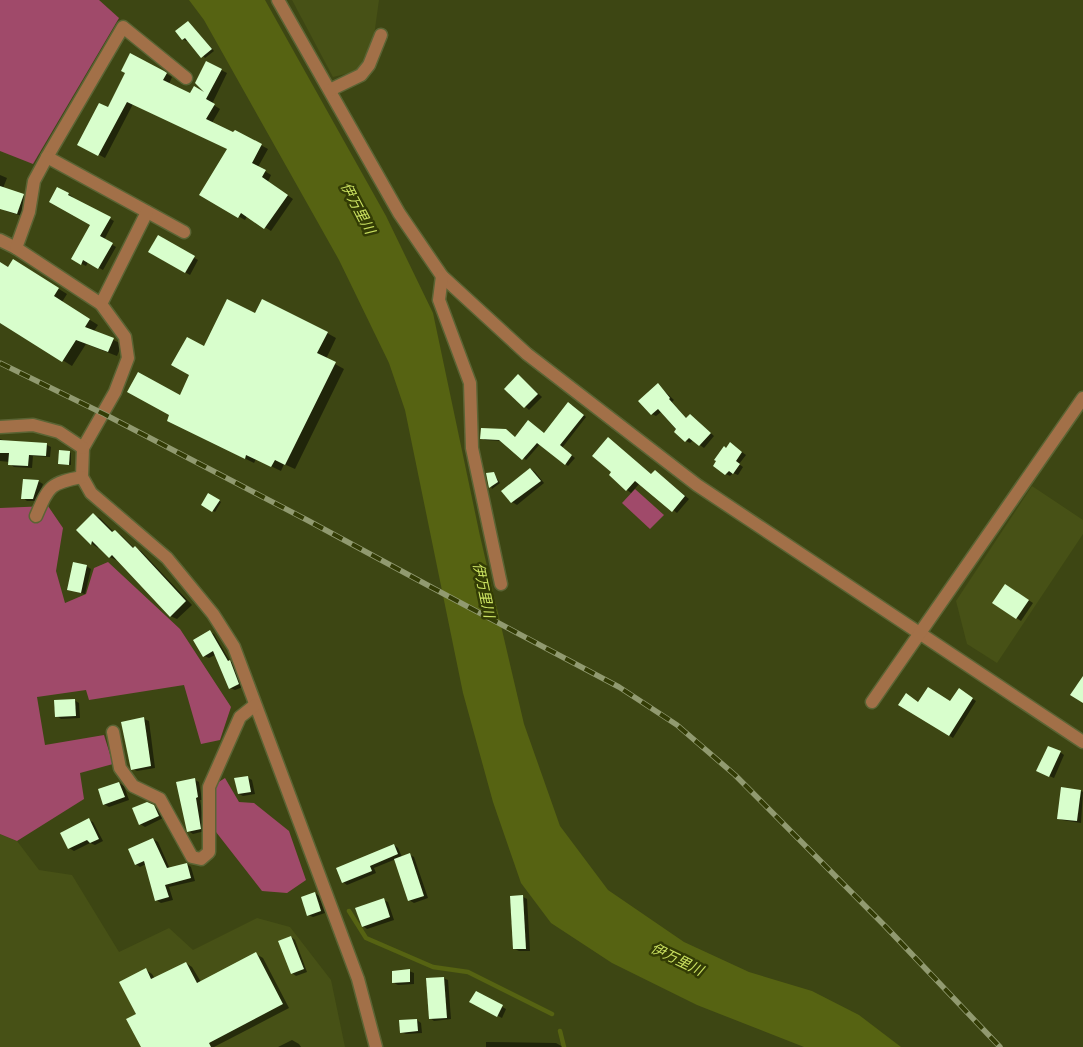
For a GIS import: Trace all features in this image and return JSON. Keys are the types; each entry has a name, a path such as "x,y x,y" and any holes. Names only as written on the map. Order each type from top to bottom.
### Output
{"street":[{"path":"278,0 399,214 442,276 527,354 697,485 1083,742"},
{"path":"16,248 29,212 34,181 123,27 186,78"},
{"path":"330,90 360,75 369,65 381,35"},
{"path":"47,157 184,232"},
{"path":"101,304 147,212"},
{"path":"0,240 16,248 101,304 125,337 128,358 108,406 83,448 82,477 91,493 167,558 208,608 234,647 330,900 358,979 376,1047"},
{"path":"442,276 439,300 470,383 472,448 501,584"},
{"path":"872,702 1083,398"},
{"path":"0,427 33,426 59,432 83,448"},
{"path":"36,516 46,493 59,481 82,477"},
{"path":"112,732 120,768 133,786 160,799 192,857 201,860 209,852 209,787 240,717 255,705"}],"shaded area":[{"path":"0,0 99,0 119,18 33,164 0,151"},
{"path":"292,0 379,0 374,36 358,71 333,77"},
{"path":"1032,486 1083,520 1083,534 997,663 967,644 956,601"},
{"path":"635,489 664,515 650,529 622,503"},
{"path":"48,506 63,528 56,571 65,603 86,594 94,568 108,562 180,629 231,707 220,740 201,744 184,685 89,700 86,690 37,697 45,745 104,735 113,764 80,773 84,799 17,841 0,834 0,508"},
{"path":"225,778 239,802 254,803 289,831 306,880 287,893 262,891 216,832 214,785"},
{"path":"0,834 17,841 39,870 72,875 119,952 169,928 193,950 257,918 290,927 331,980 345,1047 0,1047"}],"water":[{"name":"伊万里川","path":"189,0 265,0 386,216 433,313 480,536 524,724 560,826 608,890 684,942 749,972 812,991 859,1015 901,1047 804,1047 697,1005 612,963 551,923 521,883 493,802 463,693 405,410 389,363 339,260 204,20"}],"building":[{"path":"188,21 212,49 201,58 185,38 182,40 175,31"},
{"path":"130,53 167,73 163,80 190,93 194,86 204,92 195,83 206,61 222,69 206,99 215,104 206,119 233,132 235,130 262,144 252,163 266,170 262,177 288,195 264,229 241,213 238,218 199,195 227,149 127,102 98,156 77,145 99,103 108,107 125,73 121,71"},
{"path":"0,186 24,194 17,214 0,209"},
{"path":"57,187 69,193 68,195 111,217 100,236 113,243 98,269 83,260 81,265 71,259 90,225 49,202"},
{"path":"158,235 195,256 185,273 148,252"},
{"path":"13,259 59,288 54,296 90,319 85,327 114,338 108,352 76,340 62,362 0,323 0,262 8,267"},
{"path":"227,299 255,313 262,299 328,332 317,353 336,362 285,465 275,460 271,467 246,455 245,459 167,421 169,415 127,392 138,372 180,395 189,375 171,365 187,337 204,346"},
{"path":"518,374 538,394 524,408 504,389"},
{"path":"658,383 686,418 690,414 711,433 699,446 689,438 685,442 674,432 676,429 658,409 651,415 638,401"},
{"path":"568,402 584,415 560,445 572,455 565,465 537,443 522,460 499,440 480,439 481,428 506,429 515,437 528,420 544,433"},
{"path":"608,437 651,474 655,470 685,496 672,512 635,481 626,491 609,475 611,472 592,456"},
{"path":"0,440 47,443 46,456 29,455 28,466 8,465 9,453 0,453"},
{"path":"730,442 742,452 736,461 740,464 733,474 729,471 725,475 713,466 716,461 714,460 724,446 726,448"},
{"path":"59,450 70,451 69,465 58,464"},
{"path":"530,468 541,481 511,503 501,491"},
{"path":"494,472 498,482 489,488 486,473"},
{"path":"23,479 39,480 33,499 21,499"},
{"path":"208,493 220,500 212,512 201,505"},
{"path":"93,513 112,532 115,530 133,548 135,546 186,601 170,617 112,555 109,558 92,541 91,545 76,530"},
{"path":"73,562 87,565 81,593 67,590"},
{"path":"1005,584 1029,600 1016,619 992,603"},
{"path":"210,630 228,661 230,660 239,684 229,689 213,651 203,657 193,640"},
{"path":"1083,676 1083,703 1070,695"},
{"path":"928,687 950,701 959,688 973,698 949,736 898,705 906,693 918,702"},
{"path":"75,699 76,716 55,717 54,700"},
{"path":"144,717 151,766 131,770 121,722"},
{"path":"1048,746 1061,751 1049,777 1036,771"},
{"path":"248,776 251,792 238,794 234,778"},
{"path":"195,778 201,829 187,832 176,782"},
{"path":"119,782 125,797 103,805 98,789"},
{"path":"1061,787 1081,790 1077,821 1057,819"},
{"path":"147,802 154,805 159,816 139,825 132,808"},
{"path":"89,818 99,839 90,843 87,840 68,849 60,833"},
{"path":"153,838 167,868 187,863 191,878 165,885 169,897 155,901 144,861 135,865 128,849"},
{"path":"394,844 398,854 370,866 372,871 342,883 336,868"},
{"path":"410,853 424,896 408,901 394,859"},
{"path":"315,892 321,911 307,916 301,897"},
{"path":"523,895 526,949 513,949 510,896"},
{"path":"384,898 390,917 362,927 355,908"},
{"path":"291,936 304,969 291,974 278,941"},
{"path":"256,952 283,1004 209,1043 211,1047 141,1047 126,1019 136,1014 119,982 146,968 151,979 186,962 197,983"},
{"path":"410,969 410,982 392,983 392,971"},
{"path":"444,977 447,1018 429,1019 426,978"},
{"path":"476,991 503,1005 497,1017 469,1002"},
{"path":"417,1019 418,1031 400,1033 399,1020"}],"waterway":[{"path":"349,911 366,938 433,967 468,972 552,1014"},
{"path":"560,1031 564,1047"}],"railway":[{"path":"0,363 104,414 307,520 619,687 677,725 735,775 886,927 1000,1047"}]}
